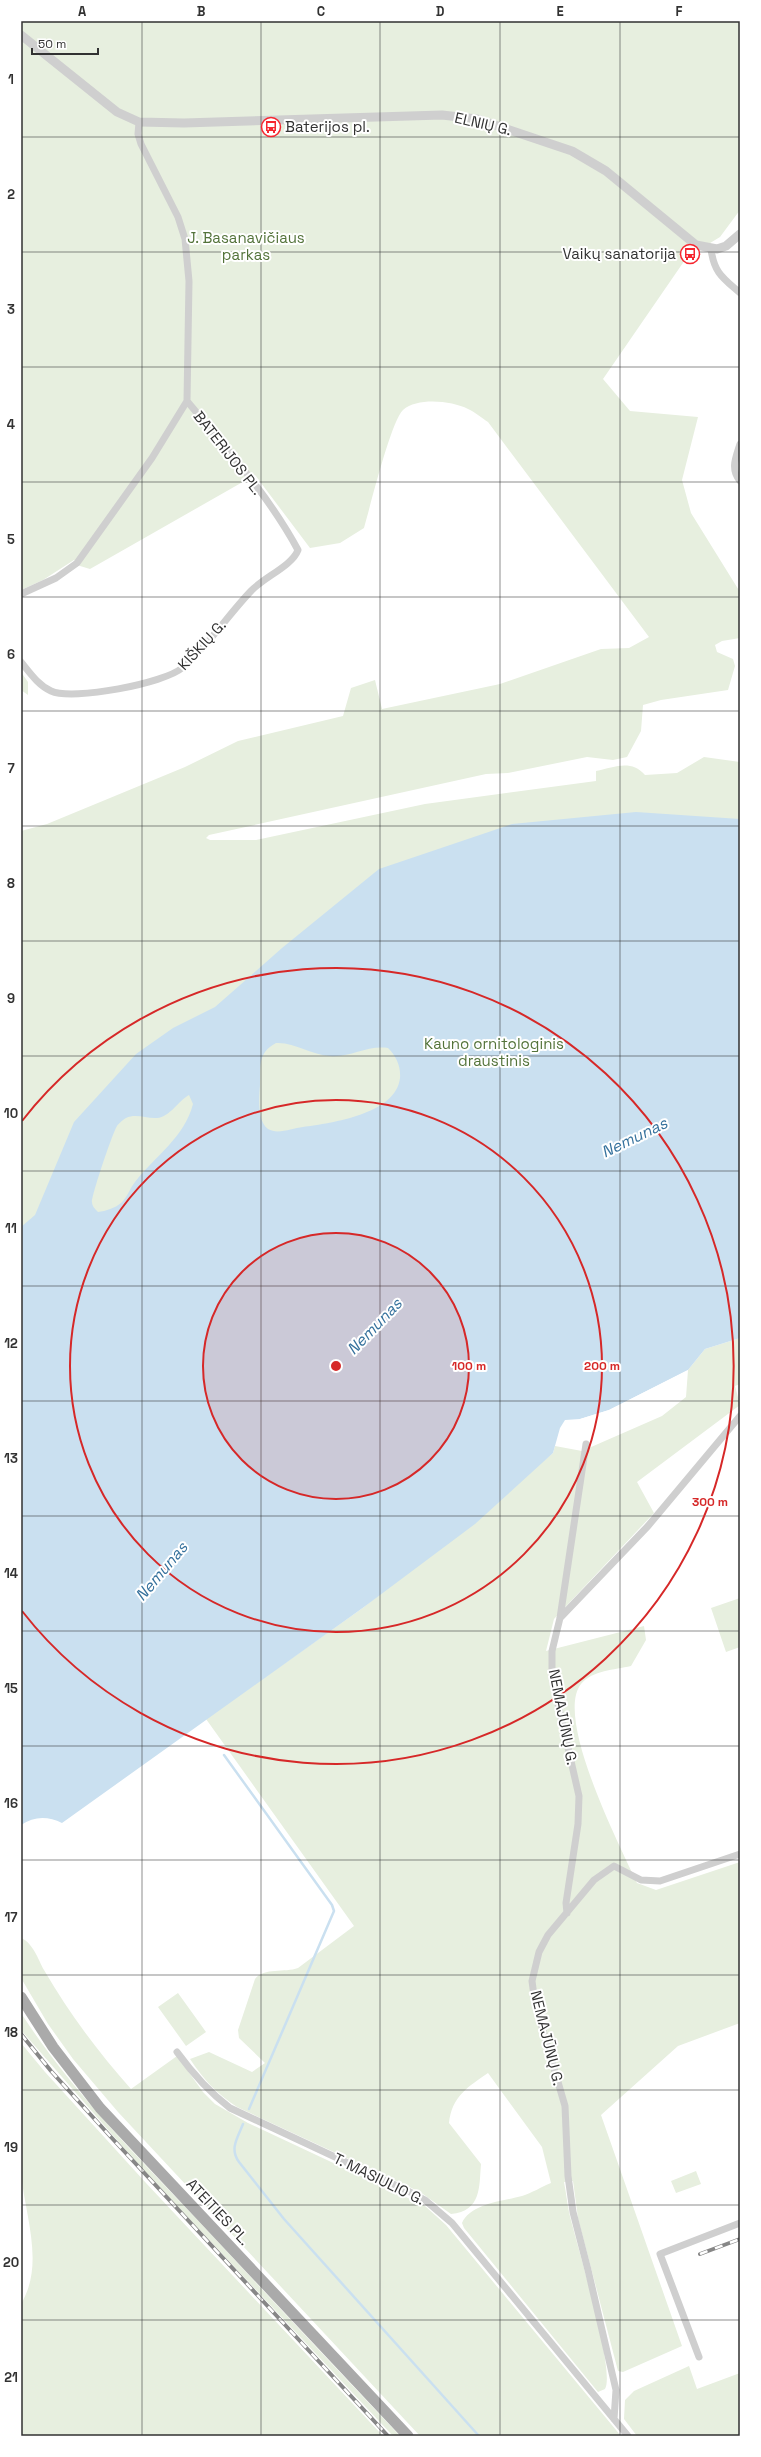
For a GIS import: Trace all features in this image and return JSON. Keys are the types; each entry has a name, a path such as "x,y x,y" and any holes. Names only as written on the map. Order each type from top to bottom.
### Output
{"main road":[{"name":"ATEITIES PL.","path":"21,1997 53,2047 100,2108 408,2436"}],"street":[{"path":"21,35 117,112 139,122"},
{"name":"ELNIŲ G.","path":"139,122 200,122 442,115 477,119 572,151 606,171 682,236 696,246 711,249"},
{"name":"BATERIJOS PL.","path":"139,122 138,134 141,144 178,217 185,239 189,281 187,401 233,457 288,531 298,550"},
{"path":"740,234 726,246 711,249 714,267 719,275 740,293"},
{"path":"21,594 56,578 77,563 152,458 187,401"},
{"path":"740,444 734,465 734,472 740,481"},
{"name":"KIŠKIŲ G.","path":"21,662 40,684 51,691 68,695 97,694 174,674 190,660 251,590 270,574 290,562 298,550"},
{"path":"560,1618 648,1526 740,1416"},
{"name":"NEMAJŪNŲ G.","path":"586,1444 560,1618 552,1651 552,1678 576,1778 579,1808 566,1903 567,1913 548,1935 539,1952 532,1981 536,2003 565,2106 568,2176 572,2212 588,2270 616,2390 614,2419"},
{"path":"567,1913 594,1880 614,1866 641,1880 660,1881 740,1854"},
{"name":"T. MASIULIO G.","path":"177,2052 198,2080 214,2096 230,2108 410,2192 438,2210 456,2228 628,2436"},
{"path":"699,2357 660,2254 740,2223"}],"green space":[{"path":"21,21 740,21 740,210 720,237 687,257 603,379 630,411 698,417 682,480 691,513 740,592 740,638 722,641 715,645 717,652 733,659 735,666 728,690 661,700 643,705 641,731 627,757 613,760 587,757 508,773 486,774 209,835 206,838 210,840 256,840 425,804 596,781 596,771 616,766 634,767 645,775 677,773 704,757 740,762 740,1284 21,1326 21,831 47,824 185,767 238,741 343,716 351,688 375,680 382,709 500,684 601,649 629,648 649,637 488,422 461,406 444,402 417,403 403,410 398,417 387,447 364,528 340,543 310,548 255,475 90,569 80,566 74,560 43,580 21,590"},
{"path":"21,672 28,682 28,695 21,690"},
{"path":"740,1338 740,1384 735,1386 740,1405 637,1482 654,1513 554,1619 546,1651 644,1626 646,1640 631,1666 604,1671 586,1679 581,1684 575,1701 576,1725 593,1783 605,1814 637,1883 656,1890 740,1862 740,2023 678,2046 601,2115 682,2346 623,2372 618,2371 578,2218 573,2181 564,2182 569,2212 600,2332 605,2358 607,2377 605,2389 598,2392 464,2228 462,2223 466,2216 480,2207 497,2201 522,2196 551,2183 542,2147 488,2073 462,2093 457,2099 451,2114 449,2123 481,2164 479,2189 474,2203 461,2212 451,2214 420,2192 237,2107 211,2086 190,2059 209,2052 252,2072 265,2063 239,2038 238,2030 255,1979 264,1973 298,1968 354,1926 206,1719 364,1607 553,1453 555,1446 582,1451 662,1416 686,1397 688,1370 705,1349"},
{"path":"740,1598 740,1647 726,1652 711,1608"},
{"path":"21,1938 32,1947 44,1970 84,2032 131,2089 177,2056 203,2092 215,2104 248,2123 425,2206 446,2225 621,2436 420,2436 118,2112 73,2059 48,2024 21,1978"},
{"path":"178,1993 206,2032 186,2046 158,2007"},
{"path":"21,2013 39,2040 100,2116 400,2436 393,2436 137,2163 21,2030"},
{"path":"21,2043 45,2072 146,2183 383,2436 21,2436 21,2304 28,2289 32,2273 33,2256 20,2157 19,2125"},
{"path":"696,2171 701,2184 676,2193 671,2181"},
{"path":"689,2366 697,2389 740,2373 740,2436 637,2436 624,2419 625,2400 634,2391"}],"water":[{"name":"Nemunas","path":"636,812 740,819 740,1338 705,1349 688,1370 609,1410 580,1419 565,1420 560,1428 553,1453 475,1524 364,1607 62,1823 52,1819 41,1818 31,1820 21,1825 21,1227 35,1215 74,1122 136,1054 173,1028 215,1007 282,948 379,869 512,824","holes":["276,1043 290,1044 330,1056 345,1055 373,1048 388,1048 396,1058 400,1069 400,1078 396,1090 387,1100 375,1108 361,1114 330,1123 281,1131 272,1131 264,1125 260,1115 260,1066 266,1051","189,1095 193,1104 189,1116 176,1137 143,1172 121,1203 110,1209 98,1212 93,1205 93,1197 107,1151 118,1125 124,1119 134,1116 153,1118 162,1117"]}],"pier":[{"path":"688,1370 687,1372 610,1412 580,1421 580,1419 609,1410"}],"waterway":[{"path":"224,1755 332,1905 334,1911 249,2109"},
{"path":"243,2124 235,2143 236,2157 239,2162 284,2219 479,2436"}],"railway":[{"path":"21,2034 51,2071 110,2136 388,2436"},
{"path":"700,2254 740,2239"}],"place":[{"name":"Baterijos pl.","path":"271,127"},
{"name":"Vaikų sanatorija","path":"690,254"}],"park label":[{"name":"J. Basanavičiaus parkas","path":"246,246"},
{"name":"Kauno ornitologinis draustinis","path":"494,1052"}]}
